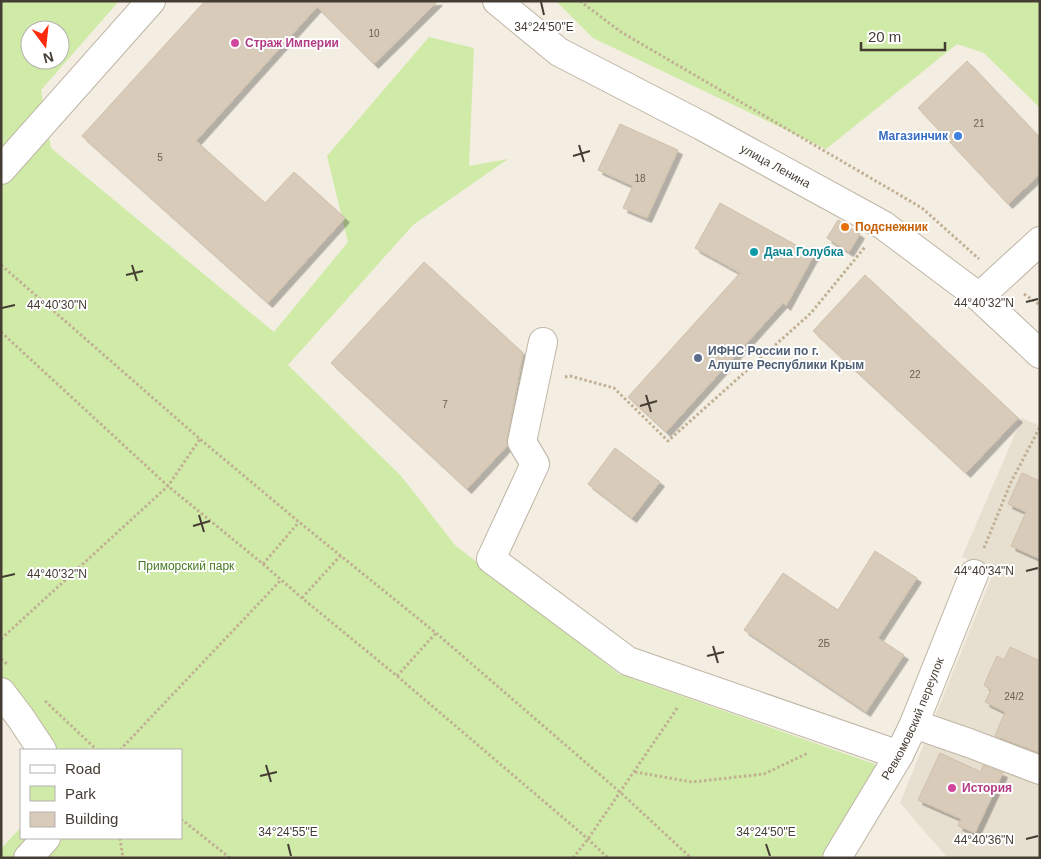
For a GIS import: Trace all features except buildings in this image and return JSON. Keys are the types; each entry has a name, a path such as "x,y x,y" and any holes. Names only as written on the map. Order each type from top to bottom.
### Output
{"street":[{"path":"1,170 151,1"},
{"name":"улица Ленина","path":"497,1 559,52 702,126 883,225 979,297 1040,354"},
{"path":"979,297 1040,242"},
{"path":"543,342 522,442 535,464 491,559 628,661 899,755"},
{"name":"Ревкомовский переулок","path":"837,858 899,755 914,724 974,574"},
{"path":"1,692 41,749"},
{"path":"914,724 1040,770"},
{"path":"28,858 45,839"}],"path":[{"path":"580,1 621,32 922,208 1001,278 1040,305"},
{"path":"534,384 570,376 614,388 668,441 811,313 883,225"},
{"path":"1,265 200,440 436,633 620,793 691,858"},
{"path":"1,332 168,486 397,676 608,858"},
{"path":"974,574 1011,482 1040,427"},
{"path":"1,639 168,486 200,440"},
{"path":"263,564 299,522"},
{"path":"302,598 341,555"},
{"path":"121,749 281,580"},
{"path":"397,676 436,633"},
{"path":"1,658 8,665"},
{"path":"572,858 588,839 635,772 693,684"},
{"path":"42,698 96,749"},
{"path":"635,772 692,782 764,774 844,736"},
{"path":"182,820 230,858"},
{"path":"120,839 123,858"}],"shaded area":[{"path":"1022,418 1040,426 1040,858 950,858 946,856 900,803 994,571 962,557"}],"green space":[{"name":"Приморский парк","path":"1,1 119,1 70,57 70,20 20,20 20,70 59,70 41,90 51,148 274,332 348,242 327,156 429,37 474,48 469,166 508,159 413,225 288,365 401,476 455,545 619,674 880,766 829,858 1,858 1,849 20,828 20,839 182,839 182,749 28,749 1,710"},
{"path":"556,1 1040,1 1040,108 984,53 957,44 826,149 593,38"}],"place":[{"name":"Страж Империи","path":"235,43"},
{"name":"Магазинчик","path":"958,136"},
{"name":"Подснежник","path":"845,227"},
{"name":"Дача Голубка","path":"754,252"},
{"name":"ИФНС России по г. Алуште Республики Крым","path":"698,358"},
{"name":"История","path":"952,788"}]}
